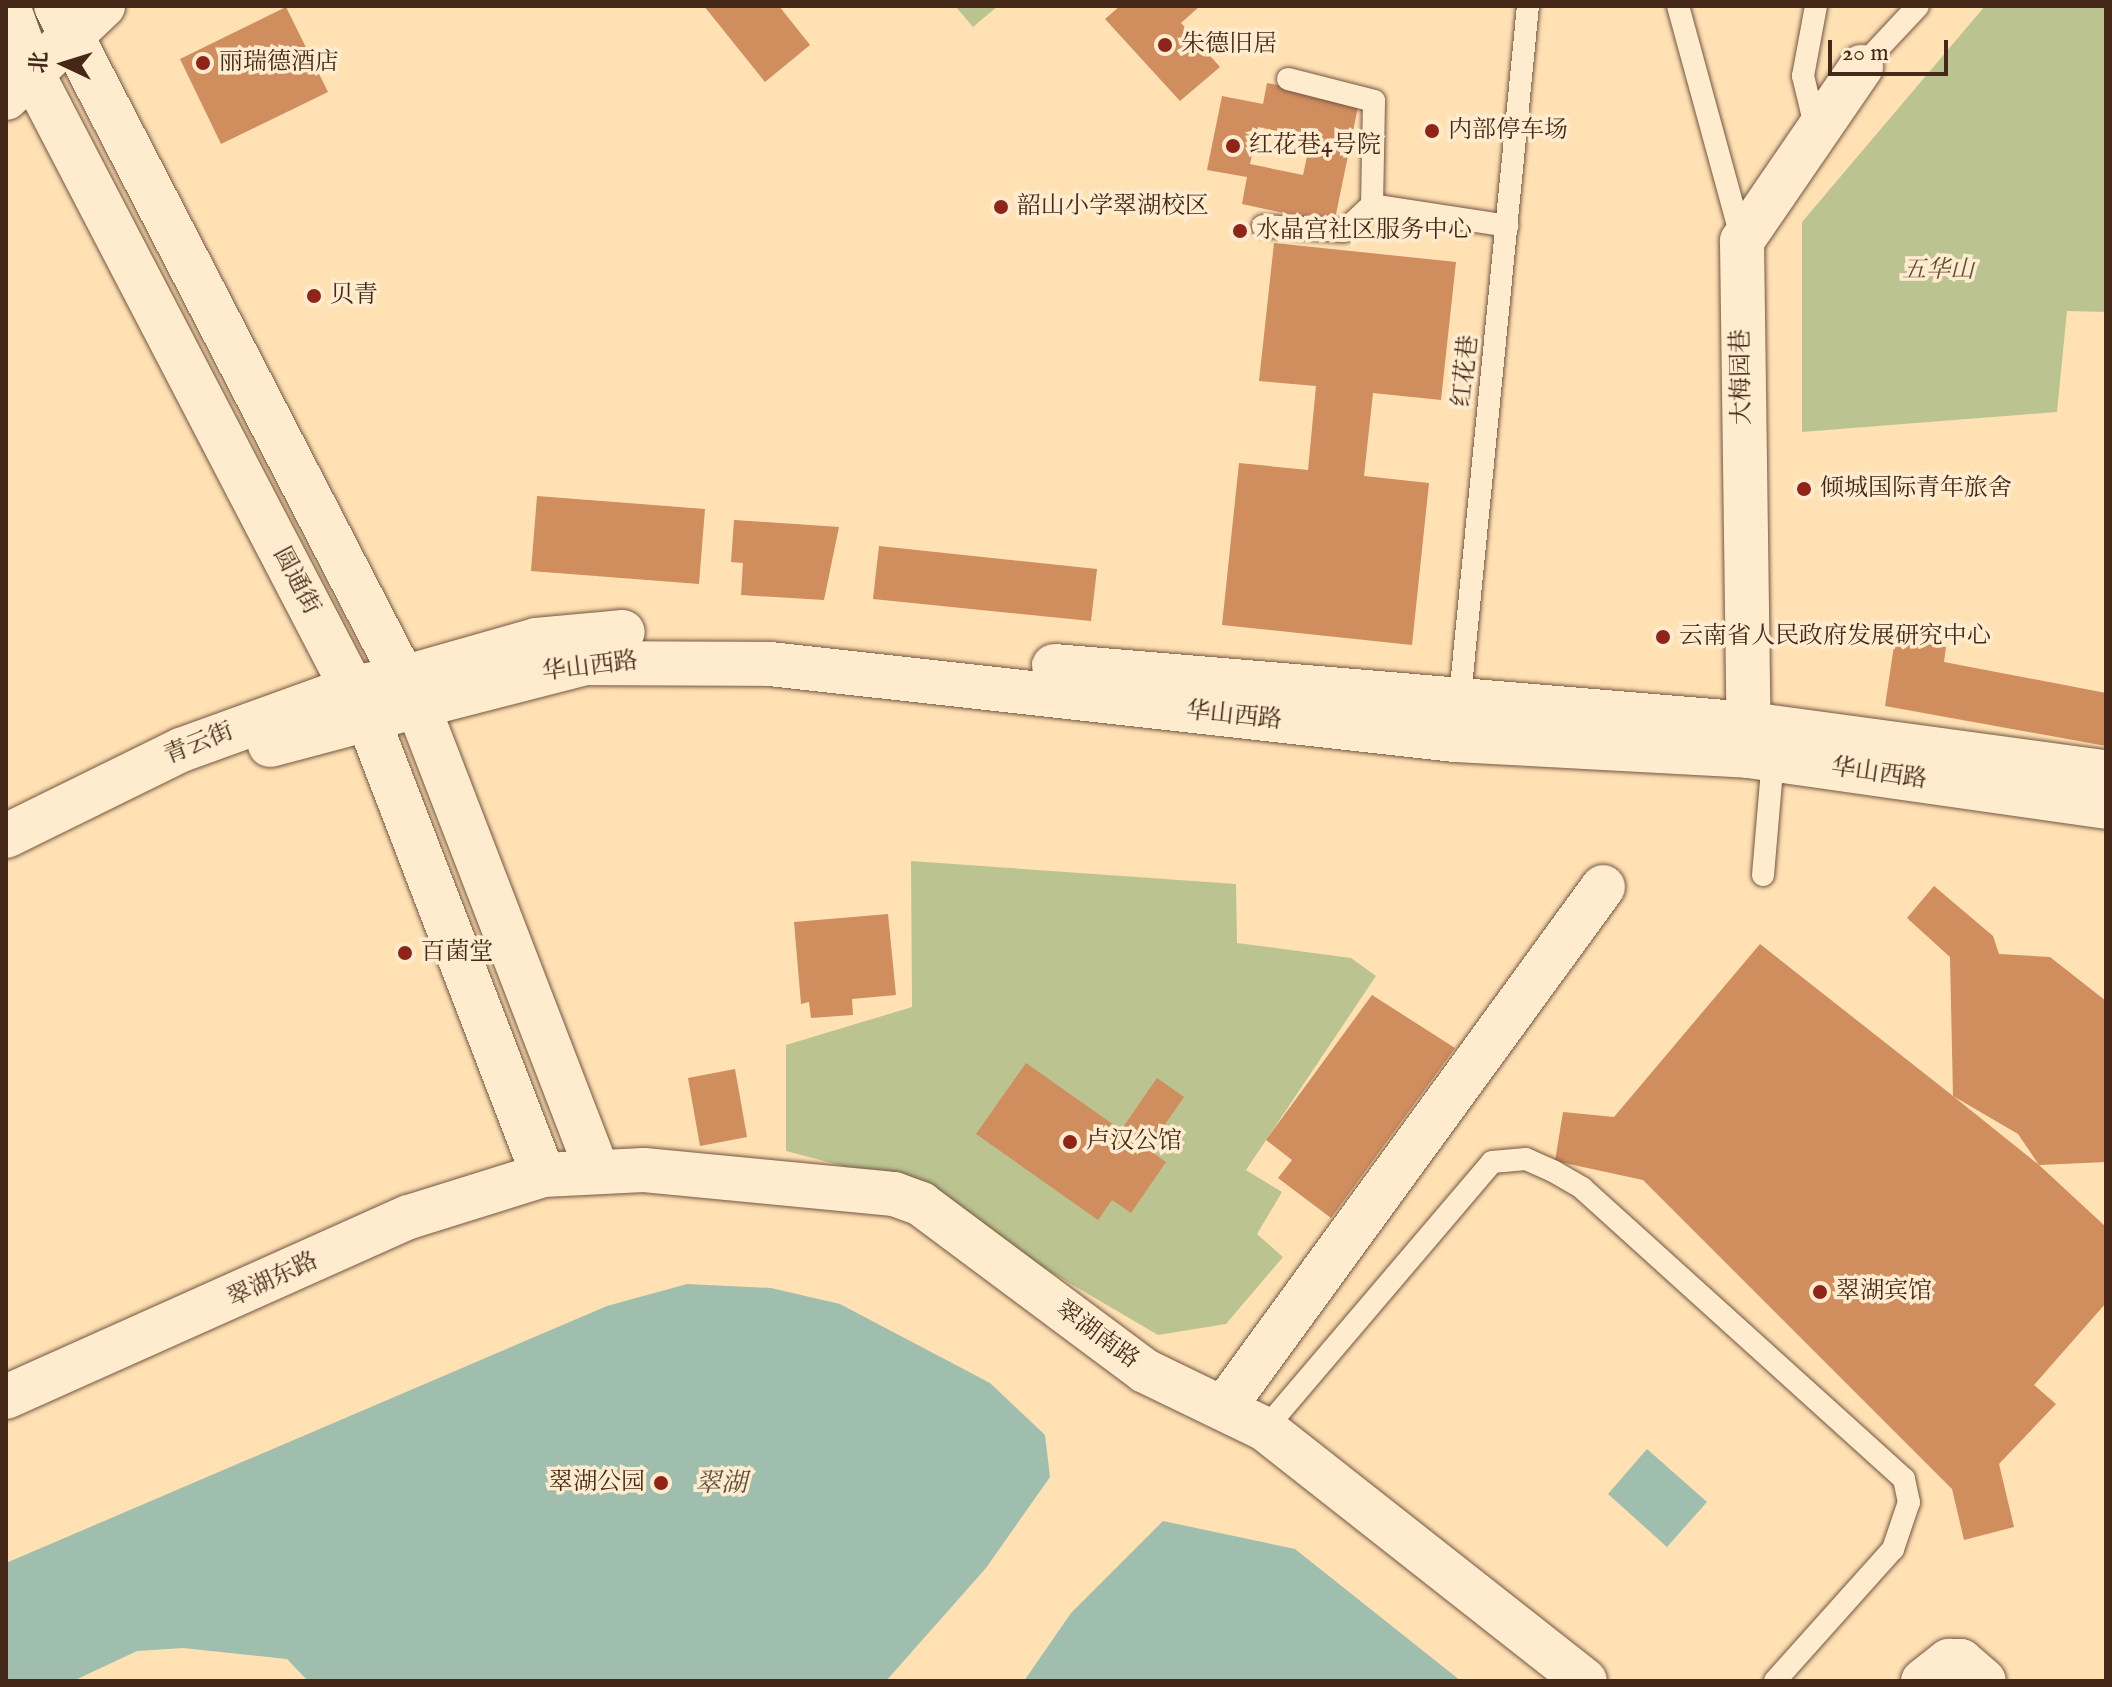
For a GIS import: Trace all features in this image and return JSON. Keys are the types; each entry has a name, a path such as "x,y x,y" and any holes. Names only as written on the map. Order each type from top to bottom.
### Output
{"main road":[{"name":"圆通街","path":"8,6 19,86 360,704 543,1175"},
{"path":"19,86 61,20 103,6"},
{"name":"圆通街","path":"61,20 411,693 597,1170"},
{"path":"1742,241 1861,67"},
{"name":"大梅园巷","path":"1742,241 1757,746"},
{"name":"华山西路","path":"411,693 630,659 770,664 2106,772"},
{"name":"青云街","path":"6,836 181,750 411,693"},
{"name":"青云街","path":"6,863 192,771 360,704"},
{"name":"华山西路","path":"1757,746 2106,807"},
{"path":"1225,1406 1603,887"},
{"name":"翠湖南路","path":"543,1175 597,1170 894,1194 921,1204 1145,1371 1225,1406 1265,1429 1585,1681"},
{"name":"翠湖东路","path":"6,1397 409,1217 543,1175"},
{"path":"1923,1681 1949,1661 1961,1661 1984,1681"}],"lane":[{"name":"红花巷","path":"1457,721 1528,6"},
{"name":"大梅园巷","path":"1678,6 1742,241"},
{"path":"1816,6 1803,76 1817,132"},
{"path":"1861,67 1918,6"},
{"path":"1263,226 1344,231 1372,205 1374,101 1288,79"},
{"path":"1372,205 1507,226"},
{"path":"1757,746 1763,875"},
{"path":"1265,1429 1492,1162 1526,1159 1553,1171 1582,1188 1904,1479 1909,1502 1893,1549 1775,1681"}],"green space":[{"path":"955,6 998,6 973,27"},
{"name":"五华山","path":"1985,6 2106,6 2106,312 2067,311 2057,412 1802,432 1802,222"},
{"path":"911,861 1236,884 1237,943 1351,958 1376,976 1246,1170 1282,1192 1257,1234 1283,1257 1226,1324 1158,1335 892,1179 786,1151 786,1045 912,1007"}],"water":[{"name":"翠湖","path":"687,1284 771,1288 840,1304 990,1383 1045,1435 1050,1477 986,1568 886,1681 308,1681 287,1659 183,1648 137,1651 73,1681 6,1681 6,1563 607,1306"},
{"path":"1647,1449 1707,1502 1667,1547 1608,1494"},
{"path":"1163,1521 1295,1549 1461,1681 1024,1681 1071,1613"}],"building":[{"path":"704,6 779,6 810,45 765,82"},
{"name":"朱德旧居","path":"1120,6 1200,6 1181,23 1220,67 1180,101 1105,19"},
{"path":"286,7 328,92 221,144 180,59"},
{"name":"红花巷4号院","path":"1267,83 1359,102 1334,224 1242,204 1247,177 1207,170 1222,96 1263,104","holes":["1258,127 1311,138 1303,175 1250,164"]},
{"path":"1274,243 1456,262 1441,400 1373,393 1364,476 1429,483 1412,645 1222,625 1239,463 1308,470 1316,386 1259,381"},
{"path":"537,496 705,509 699,584 531,571"},
{"path":"734,520 839,527 824,600 741,595 743,563 731,562"},
{"path":"879,546 1097,569 1091,621 873,599"},
{"path":"1895,639 1946,647 1944,662 2106,693 2106,746 1885,706"},
{"path":"1934,886 1993,936 1999,954 2050,957 2106,1001 2106,1162 2039,1165 2018,1134 1953,1096 1950,957 1907,918"},
{"path":"888,914 896,995 852,999 853,1015 811,1018 809,1002 801,1004 794,922"},
{"path":"1760,944 2039,1165 2106,1227 2106,1303 2034,1385 2056,1404 1999,1464 2014,1527 1964,1540 1952,1489 1643,1180 1555,1161 1563,1112 1614,1117"},
{"path":"1372,995 1455,1048 1331,1218 1278,1178 1292,1160 1266,1140"},
{"name":"卢汉公馆","path":"1026,1063 1121,1130 1157,1078 1184,1097 1148,1149 1166,1162 1131,1213 1112,1200 1098,1220 976,1134"},
{"path":"735,1069 747,1137 700,1146 688,1078"}],"place":[{"name":"朱德旧居","path":"1165,45"},
{"name":"丽瑞德酒店","path":"203,63"},
{"name":"内部停车场","path":"1432,131"},
{"name":"红花巷4号院","path":"1233,146"},
{"name":"韶山小学翠湖校区","path":"1001,207"},
{"name":"水晶宫社区服务中心","path":"1240,231"},
{"name":"贝青","path":"314,296"},
{"name":"倾城国际青年旅舍","path":"1804,489"},
{"name":"云南省人民政府发展研究中心","path":"1663,637"},
{"name":"百菌堂","path":"405,953"},
{"name":"卢汉公馆","path":"1070,1142"},
{"name":"翠湖宾馆","path":"1820,1292"},
{"name":"翠湖公园","path":"661,1483"}]}
